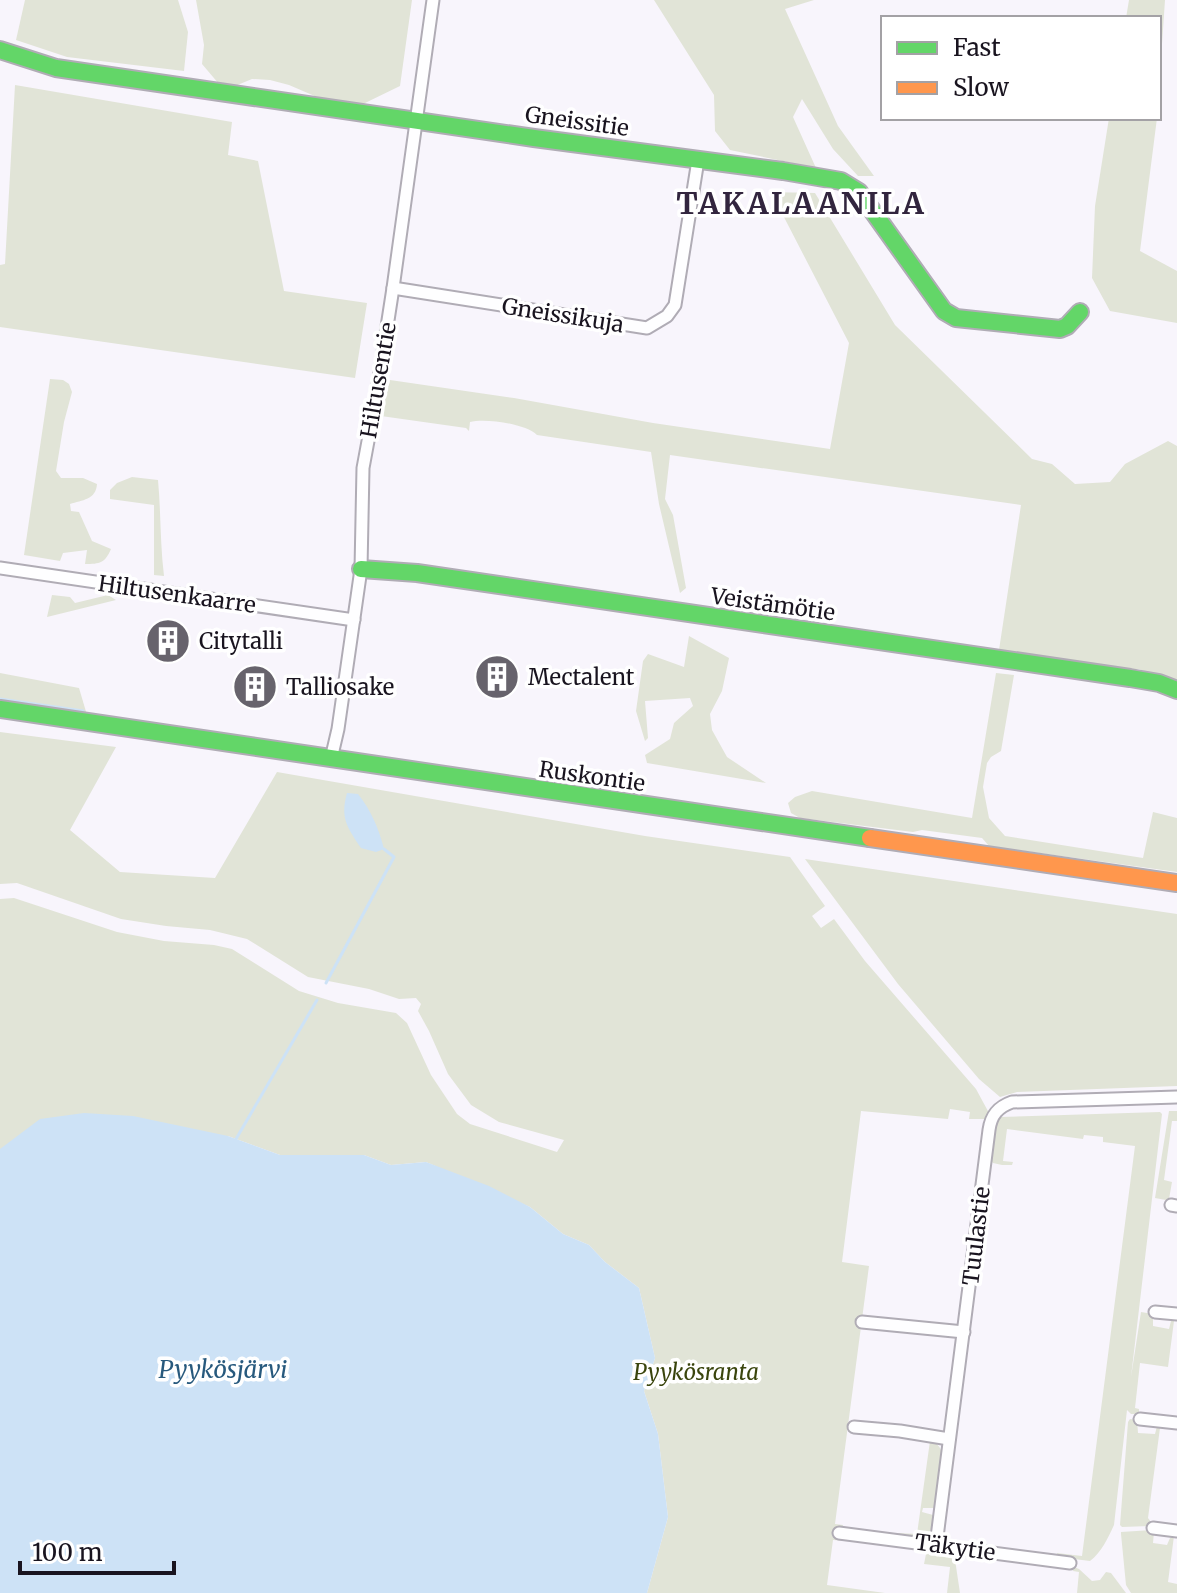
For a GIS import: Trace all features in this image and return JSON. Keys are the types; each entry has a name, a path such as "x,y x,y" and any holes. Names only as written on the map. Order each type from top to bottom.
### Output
{"street":[{"name":"Hiltusentie","path":"331,759 361,569 363,468 393,288 433,0"},
{"name":"Gneissitie","path":"0,50 56,68 841,181 859,192 944,311 956,318 1060,329 1080,312"},
{"name":"Gneissikuja","path":"393,288 647,328 667,316 675,305 698,160"},
{"name":"Hiltusenkaarre","path":"0,568 354,620"},
{"name":"Veistämötie","path":"361,569 417,573 1130,678 1177,690"},
{"name":"Ruskontie","path":"0,709 1177,883"},
{"name":"Tuulastie","path":"936,1545 993,1118 1001,1106 1012,1102 1177,1097"},
{"path":"1155,1312 1177,1314"},
{"path":"862,1322 964,1332"},
{"path":"1140,1419 1177,1423"},
{"path":"854,1427 949,1439"},
{"path":"1153,1528 1177,1531"},
{"name":"Täkytie","path":"839,1533 1070,1563"}],"green space":[{"path":"25,0 178,0 188,32 184,71 67,57 16,40"},
{"path":"196,0 412,0 400,86 363,104 317,97 270,80 252,79 235,86 219,84 202,64 204,45"},
{"path":"654,0 814,0 785,9 838,126 874,176 858,176 833,149 802,99 793,117 816,168 730,150 715,131 714,95"},
{"path":"1129,0 1165,0 1161,59 1161,16 1126,16"},
{"path":"15,85 232,122 228,155 258,161 284,291 367,303 355,378 0,327 0,265 5,264"},
{"path":"1109,120 1157,120 1140,251 1177,271 1177,323 1110,311 1092,278 1095,206"},
{"path":"771,192 815,193 895,325 1032,459 1052,464 1075,484 1110,482 1125,464 1168,441 1177,446 1177,684 1139,669 999,650 1021,505 670,455 665,499 673,515 686,588 680,593 659,504 651,452 537,435 515,425 495,421 470,422 469,431 466,428 381,416 390,380 830,449 849,343"},
{"path":"50,379 63,380 72,392 56,471 61,478 83,478 97,484 91,496 70,504 71,511 79,512 92,541 111,549 107,557 98,563 85,564 87,550 63,553 60,561 24,555"},
{"path":"132,477 158,480 164,576 154,575 154,505 110,499 110,490 117,483"},
{"path":"52,595 70,597 75,603 108,595 116,600 47,617"},
{"path":"689,636 729,658 722,691 710,714 712,730 727,757 766,783 647,763 645,755 670,739 674,723 693,706 690,698 645,701 648,738 645,741 636,711 643,661 648,654 684,667"},
{"path":"0,673 79,688 87,715 0,703"},
{"path":"996,673 1014,675 1001,751 987,763 983,787 989,818 1005,836 1143,858 1153,812 1177,818 1177,872 989,846 982,838 800,818 791,813 788,803 812,791 972,818"},
{"name":"Pyykösranta","path":"0,732 116,747 70,830 120,872 215,878 277,772 645,836 790,857 825,906 812,916 821,928 834,919 865,961 976,1089 989,1113 986,1119 969,1119 970,1112 950,1109 948,1119 861,1111 842,1262 869,1266 835,1524 843,1525 848,1541 833,1540 827,1585 885,1593 647,1593 668,1517 658,1434 644,1391 655,1358 639,1288 605,1262 589,1245 563,1234 530,1207 426,1162 391,1165 364,1155 280,1155 228,1136 0,1149 0,899 14,898 117,932 232,949 299,991 338,1003 396,1013 407,1023 431,1075 457,1114 470,1124 557,1152 564,1140 499,1122 471,1105 448,1074 418,1011 421,1004 416,998 399,999 369,989 308,977 247,939 210,930 121,919 17,883 0,884"},
{"path":"805,859 1177,914 1177,1086 1017,1092 1000,1097 979,1079 898,984"},
{"path":"1169,1111 1177,1111 1177,1121 1172,1121 1164,1180 1172,1182 1169,1199 1166,1200 1155,1198"},
{"path":"1160,1112 1131,1377 1141,1312 1153,1314 1153,1326 1169,1329 1171,1321 1174,1321 1168,1367 1140,1363 1135,1408 1139,1409 1139,1414 1131,1414 1127,1410 1114,1525 1104,1545 1090,1561 1058,1557 1057,1553 1082,1556 1135,1146 1103,1142 1103,1137 1084,1135 1083,1139 1007,1129 1003,1161 1013,1162 1012,1165 1002,1165 990,1159 995,1128 1000,1117"},
{"path":"1130,1419 1137,1420 1138,1433 1155,1434 1157,1426 1164,1426 1160,1428 1148,1518 1150,1526 1120,1525"},
{"path":"930,1441 938,1445 942,1453 935,1508 923,1508 922,1512 933,1515 933,1522 928,1534 922,1538 899,1536 898,1533 917,1534"},
{"path":"1152,1530 1153,1543 1167,1545 1174,1536 1168,1582 1177,1584 1177,1593 1131,1593 1126,1585 1121,1532"},
{"path":"927,1549 954,1553 960,1593 947,1593 950,1567 924,1564"},
{"path":"1074,1567 1092,1581 1100,1580 1106,1572 1111,1573 1126,1593 1077,1593 1079,1572 1073,1571"}],"water":[{"path":"347,793 358,794 363,800 384,849 376,852 361,848 356,841 345,816"},
{"name":"Pyykösjärvi","path":"84,1113 133,1116 228,1136 280,1155 364,1155 391,1165 426,1162 489,1186 530,1207 563,1234 589,1245 605,1262 639,1288 655,1358 644,1391 658,1434 668,1517 647,1593 0,1593 0,1149 40,1119"}],"waterway":[{"path":"0,699 83,711"},
{"path":"326,983 394,857 384,849"},
{"path":"236,1139 317,1000"}],"traffic: fast":[{"path":"0,50 56,68 841,181 859,192 944,311 956,318 1060,329 1080,312"},
{"path":"361,569 417,573 1130,678 1177,690"},
{"path":"0,709 870,838"}],"traffic: slow":[{"path":"870,838 1177,883"}],"place":[{"name":"Citytalli","path":"168,641"},
{"name":"Mectalent","path":"497,677"},
{"name":"Talliosake","path":"255,687"}],"district":[{"name":"TAKALAANILA","path":"801,204"}]}
